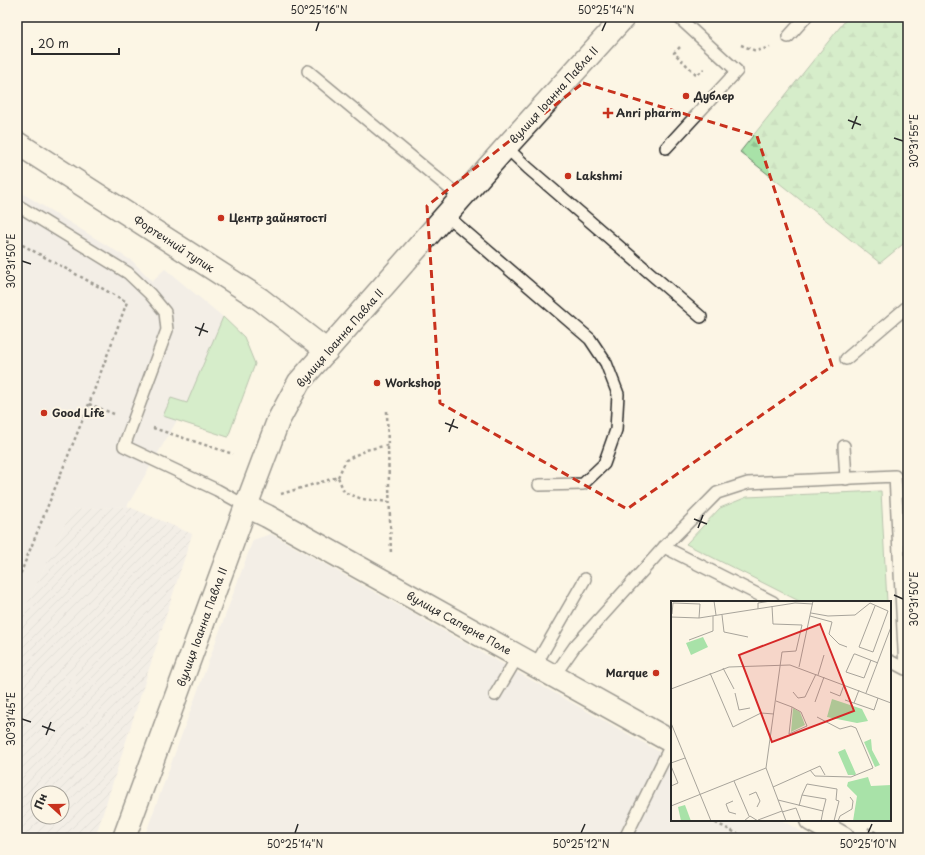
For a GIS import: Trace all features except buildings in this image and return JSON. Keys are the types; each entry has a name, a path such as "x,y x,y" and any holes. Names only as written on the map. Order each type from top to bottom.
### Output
{"street":[{"name":"вулиця Іоанна Павла II","path":"124,838 278,421 299,382 506,147 624,17"},
{"name":"Фортечний тупик","path":"17,143 260,299 327,351"},
{"name":"вулиця Саперне Поле","path":"246,506 267,516 671,742"},
{"path":"813,821 843,838"}],"lane":[{"path":"666,148 737,71 678,17"},
{"path":"788,37 806,17"},
{"path":"308,71 461,198"},
{"path":"506,147 528,168 701,317"},
{"path":"17,205 128,273 150,294 165,312 167,330 124,446 217,490 246,506"},
{"path":"446,215 590,339 606,363 618,394 616,430 604,464 583,484 539,485"},
{"path":"846,359 908,306"},
{"path":"844,446 846,479"},
{"path":"495,695 536,666 575,646 664,547 717,493 748,483 895,476 905,669 891,662"},
{"path":"664,547 771,601"},
{"path":"536,666 585,579"},
{"path":"624,838 671,745"}],"path":[{"path":"737,44 756,51 773,47 788,37"},
{"path":"17,242 127,302 89,404 17,582"},
{"path":"89,404 133,421 234,454"},
{"path":"387,411 391,557"},
{"path":"388,444 366,450 346,460 338,477 344,492 362,499 389,502"},
{"path":"276,495 338,477"},
{"path":"712,821 746,838"}],"highlighted area":[{"path":"583,83 757,136 832,366 627,509 440,403 427,206"}],"shaded area":[{"path":"17,190 132,261 152,281 165,269 223,317 187,403 127,506 72,510 17,625"},
{"path":"127,506 192,534 95,838 17,838 17,625 72,510"},
{"path":"271,534 671,758 671,821 783,821 813,838 144,838 253,540"}],"green space":[{"path":"848,17 908,17 908,240 880,263 740,152"},
{"path":"223,317 244,337 255,364 228,437 163,416 171,398 187,403"},
{"path":"881,491 887,601 799,601 686,544 720,508 747,497"}],"place":[{"name":"Дублер","path":"686,96"},
{"name":"Anri pharm","path":"608,113"},
{"name":"Lakshmi","path":"568,176"},
{"name":"Центр зайнятості","path":"221,218"},
{"name":"Workshop","path":"377,383"},
{"name":"Good Life","path":"44,413"},
{"name":"Marque","path":"656,673"}]}
